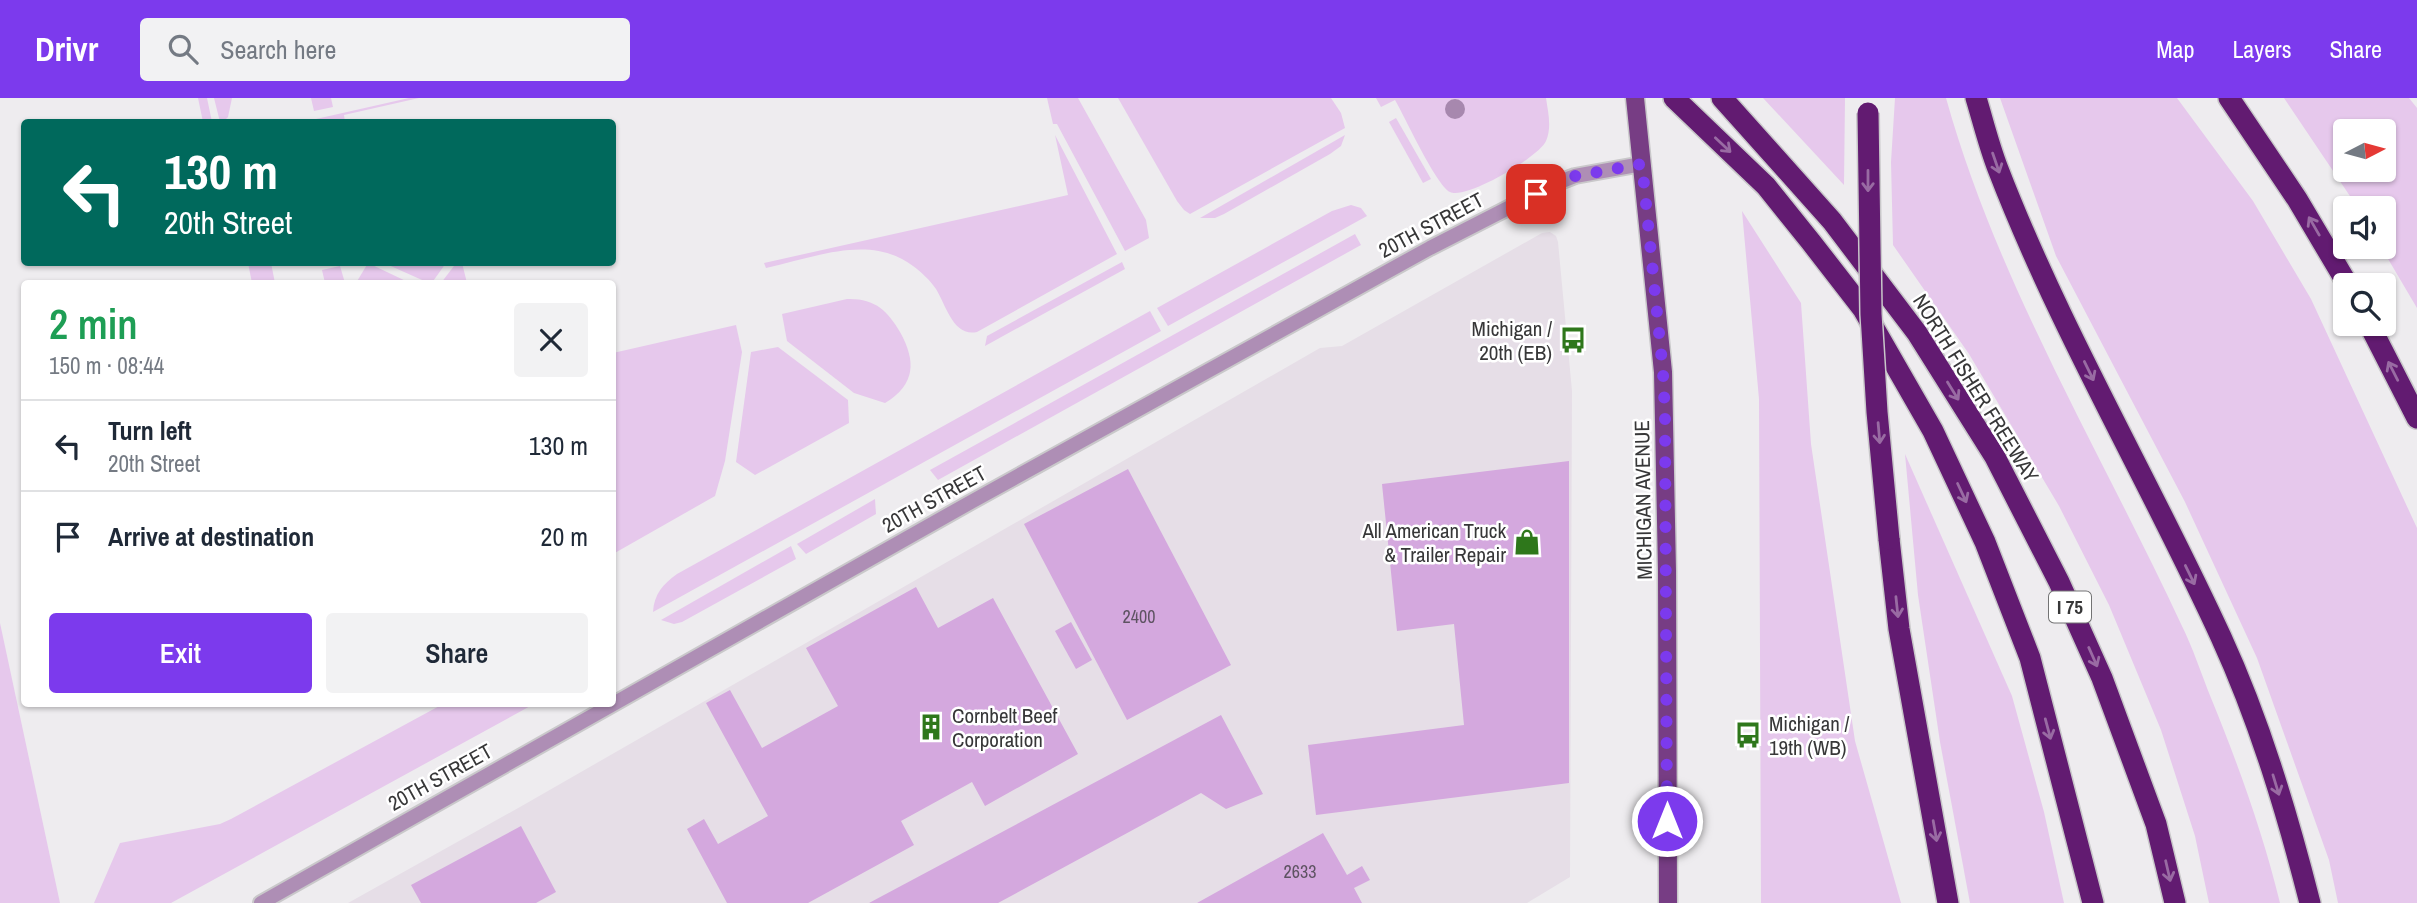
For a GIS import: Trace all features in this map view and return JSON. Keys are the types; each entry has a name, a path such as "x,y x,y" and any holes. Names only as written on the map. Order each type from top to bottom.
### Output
{"highway":[{"path":"1674,98 1766,186 1819,251 1863,309 1933,431 1985,542 2030,658 2094,903"},
{"name":"NORTH FISHER FREEWAY","path":"1722,98 1832,221 1917,333 1995,457 2059,582 2102,678 2156,824 2175,903"},
{"path":"1976,98 1997,167 2048,287 2221,637 2253,714 2300,862 2310,903"},
{"path":"2229,98 2297,199 2341,273"},
{"path":"1869,106 1871,314 1889,539 1899,629 1948,903"},
{"path":"2375,336 2417,418"}],"main road":[{"name":"MICHIGAN AVENUE","path":"1635,98 1665,415 1668,903"}],"street":[{"name":"20TH STREET","path":"616,703 1430,248 1566,179 1642,164"},
{"name":"20TH STREET","path":"261,903 608,707"}],"shaded area":[{"path":"198,98 207,98 211,119 202,119"},
{"path":"214,98 232,98 228,117 219,119"},
{"path":"311,98 331,98 333,107 314,111"},
{"path":"419,98 344,115 345,119 316,119"},
{"path":"1047,98 1078,98 1146,220 1149,238 1125,251 1057,124 1053,124"},
{"path":"1118,98 1331,98 1341,113 1345,128 1190,214 1177,201"},
{"path":"1376,98 1546,98 1548,136 1541,148 1501,176 1471,190 1450,192 1429,164 1395,100 1381,107"},
{"path":"1763,98 1845,98 1844,185"},
{"path":"1895,98 1946,98 1993,234 2022,300 2189,642 2249,799 2280,903 2209,903 2195,836 2161,730 2109,605 2059,506 1969,354 1893,245 1891,162"},
{"path":"2000,98 2177,98 2253,201 2311,299 2417,528 2417,903 2338,903 2329,860 2257,658 2185,502 2056,256"},
{"path":"2284,98 2409,98 2417,108 2417,308 2388,259 2396,259 2396,196 2350,196 2341,182 2396,182 2396,119 2333,119 2333,171"},
{"path":"1396,118 1431,179 1423,183 1389,122"},
{"path":"1055,135 1117,254 977,332 962,330 956,325 931,282 913,266 896,256 860,249 822,254 766,268 764,263 1068,195"},
{"path":"1345,135 1341,146 1330,154 1224,214 1215,218 1200,218"},
{"path":"1351,205 1361,208 1367,216 1168,326 1157,308 1332,211"},
{"path":"1742,211 1801,303 1811,444 1855,741 1901,903 1761,903 1759,399"},
{"path":"1550,232 1556,236 1558,242 1572,391 1570,877 1527,903 348,903 1320,348 1342,346 1542,233"},
{"path":"1355,234 1361,245 938,480 930,470"},
{"path":"1122,262 1125,269 985,346 987,336"},
{"path":"249,266 272,266 274,280 251,280"},
{"path":"340,266 344,280 324,280 322,270"},
{"path":"366,266 374,266 404,280 358,280"},
{"path":"391,266 444,266 434,280 422,280"},
{"path":"454,266 463,266 466,280 443,280"},
{"path":"847,299 872,303 885,312 900,332 909,353 908,380 895,396 885,403 854,393 787,341 782,314"},
{"path":"1150,311 1161,331 653,612 660,590 677,574"},
{"path":"736,325 742,352 725,461 715,496 616,552 616,352"},
{"path":"778,347 848,400 849,423 755,475 736,462 751,352"},
{"path":"1905,454 2012,696 2044,812 2064,903 1970,903 1940,742 1918,595"},
{"path":"875,499 876,514 806,554 797,544"},
{"path":"791,546 796,559 682,622 674,624 661,620"},
{"path":"0,623 60,903 0,903"},
{"path":"437,707 529,707 171,903 94,903 120,843 220,824"}],"building":[{"path":"1569,461 1569,783 1316,815 1308,745 1464,725 1454,624 1397,631 1382,484"},
{"path":"1128,469 1231,665 1127,720 1024,524"},
{"name":"Cornbelt Beef Corporation","path":"916,587 938,628 993,598 1078,754 985,806 972,782 901,821 914,845 808,903 727,903 687,829 704,819 718,844 768,816 706,703 730,690 762,748 838,706 806,648"},
{"path":"1071,622 1092,660 1076,669 1055,631"},
{"path":"1221,715 1263,794 1226,809 1201,793 998,903 869,903"},
{"path":"521,826 556,892 536,903 421,903 411,885"},
{"path":"1323,833 1347,875 1362,866 1370,880 1354,888 1362,903 1197,903"}],"place":[{"name":"Michigan / 20th (EB)","path":"1573,340"},
{"name":"All American Truck & Trailer Repair","path":"1527,542"},
{"name":"Cornbelt Beef Corporation","path":"931,727"},
{"name":"Michigan / 19th (WB)","path":"1748,735"}],"route":[{"path":"1536,194 1575,176 1642,164 1665,415 1667,821"}]}
